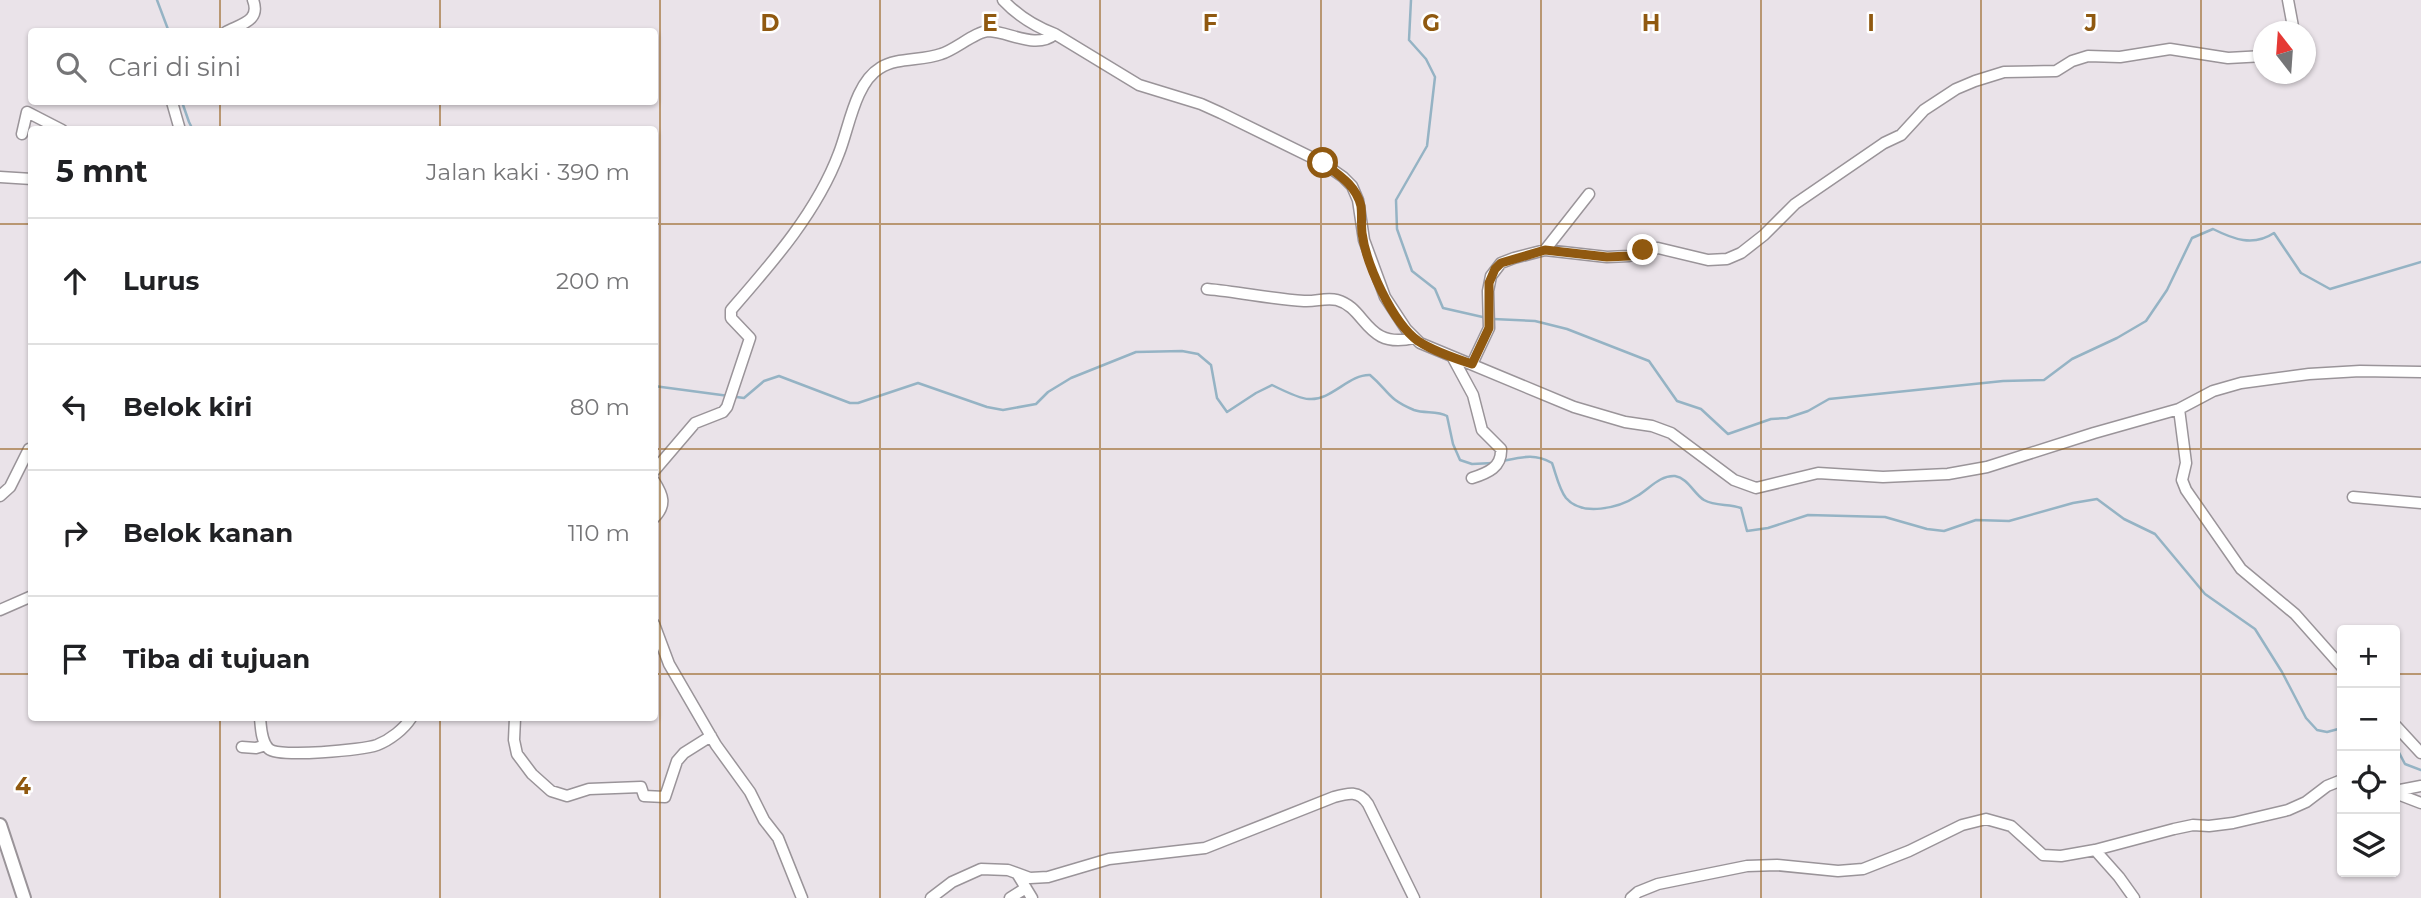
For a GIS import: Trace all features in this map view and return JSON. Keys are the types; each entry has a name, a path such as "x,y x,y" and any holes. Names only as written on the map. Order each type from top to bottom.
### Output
{"main road":[{"path":"1,832 24,898"}],"street":[{"path":"234,28 254,16 256,8 253,0"},
{"path":"1003,0 1045,30 1139,85 1221,113 1323,163 1343,177 1352,186 1359,200 1362,233 1381,288 1396,315 1414,338 1453,358 1574,407 1671,433 1734,480 1752,488 1818,473 1883,477 1948,474 1987,467 2179,409 2213,391 2241,383 2322,373 2421,372"},
{"path":"2288,0 2292,21"},
{"path":"658,466 695,424 723,412 729,404 750,338 732,318 731,310 805,218 839,154 850,117 867,79 873,72 889,63 941,55 986,31 1036,41 1044,41 1055,34"},
{"path":"1472,364 1489,328 1489,283 1501,263 1545,250 1607,257 1629,256 1658,248 1708,260 1727,259 1741,253 1765,235 1795,204 1884,143 1901,135 1924,110 1943,96 1975,81 2004,72 2056,71 2072,61 2088,56 2120,57 2170,49 2228,58 2253,57"},
{"path":"173,105 179,126"},
{"path":"22,134 27,112 54,126"},
{"path":"0,177 28,179"},
{"path":"1545,250 1589,194"},
{"path":"1207,289 1308,302 1334,299 1345,304 1370,329 1387,338 1396,341 1414,338"},
{"path":"1453,358 1472,395 1482,429 1501,449 1501,458 1495,466 1486,474 1472,478"},
{"path":"2179,409 2186,463 2182,480 2186,490 2241,569 2295,614 2337,661"},
{"path":"0,496 10,487 28,451"},
{"path":"658,489 663,498 662,508 658,513"},
{"path":"2353,497 2421,503"},
{"path":"0,610 28,598"},
{"path":"658,637 664,656 710,736 750,792 764,820 778,838 802,898"},
{"path":"261,721 266,745 273,751 295,753 374,746 387,740 409,721"},
{"path":"515,721 514,740 521,759 541,784 564,796 589,789 642,787 645,796 666,797 677,761 684,753 710,736"},
{"path":"2400,730 2421,753"},
{"path":"242,747 256,748 266,745"},
{"path":"1631,898 1638,892 1658,884 1747,866 1777,865 1838,871 1863,869 1909,851 1962,825 1986,819 2011,827 2046,856 2095,850 2193,825 2222,825 2288,810 2337,782"},
{"path":"2400,791 2421,786"},
{"path":"931,898 952,882 981,869 1008,870 1030,878 1048,877 1109,859 1205,848 1334,797 1355,793 1361,795 1368,804 1414,898"},
{"path":"2400,794 2421,803"},
{"path":"2095,850 2134,898"},
{"path":"1017,874 1032,898"},
{"path":"1010,898 1026,888"}],"waterway":[{"path":"157,0 168,28"},
{"path":"1411,0 1409,40 1426,59 1435,77 1427,146 1396,200 1397,229 1412,271 1435,289 1443,308 1487,318"},
{"path":"183,105 191,126"},
{"path":"1493,319 1535,321 1567,329 1649,361 1677,401 1701,409 1728,434 1771,419 1787,418 1808,411 1829,399 2003,381 2044,380 2072,359 2146,321 2167,290 2192,238 2213,229 2228,236 2251,241 2274,233 2301,273 2330,289 2421,262"},
{"path":"658,387 744,398 764,381 779,376 850,403 858,403 918,383 1003,410 1036,404 1048,392 1071,378 1136,352 1182,351 1198,354 1211,365 1217,398 1227,412 1272,385 1290,394 1317,399 1355,379 1370,375 1405,406 1447,416 1453,444 1460,460 1472,464 1493,463"},
{"path":"1503,461 1534,457 1552,463 1566,498 1573,504 1591,509 1621,504 1660,480 1670,476 1680,477 1704,500 1741,508 1747,531 1768,528 1808,515 1885,517 1944,531 1976,520 2009,521 2097,499 2124,519 2155,534 2205,594 2255,629 2306,718 2317,730 2327,732 2337,729"},
{"path":"2398,751 2405,764 2421,770"}],"route":[{"path":"1323,163 1343,177 1356,193 1361,207 1362,233 1374,270 1385,297 1406,329 1420,342 1472,364 1489,328 1489,283 1491,275 1501,263 1545,250 1607,257 1629,256 1643,250"}]}
